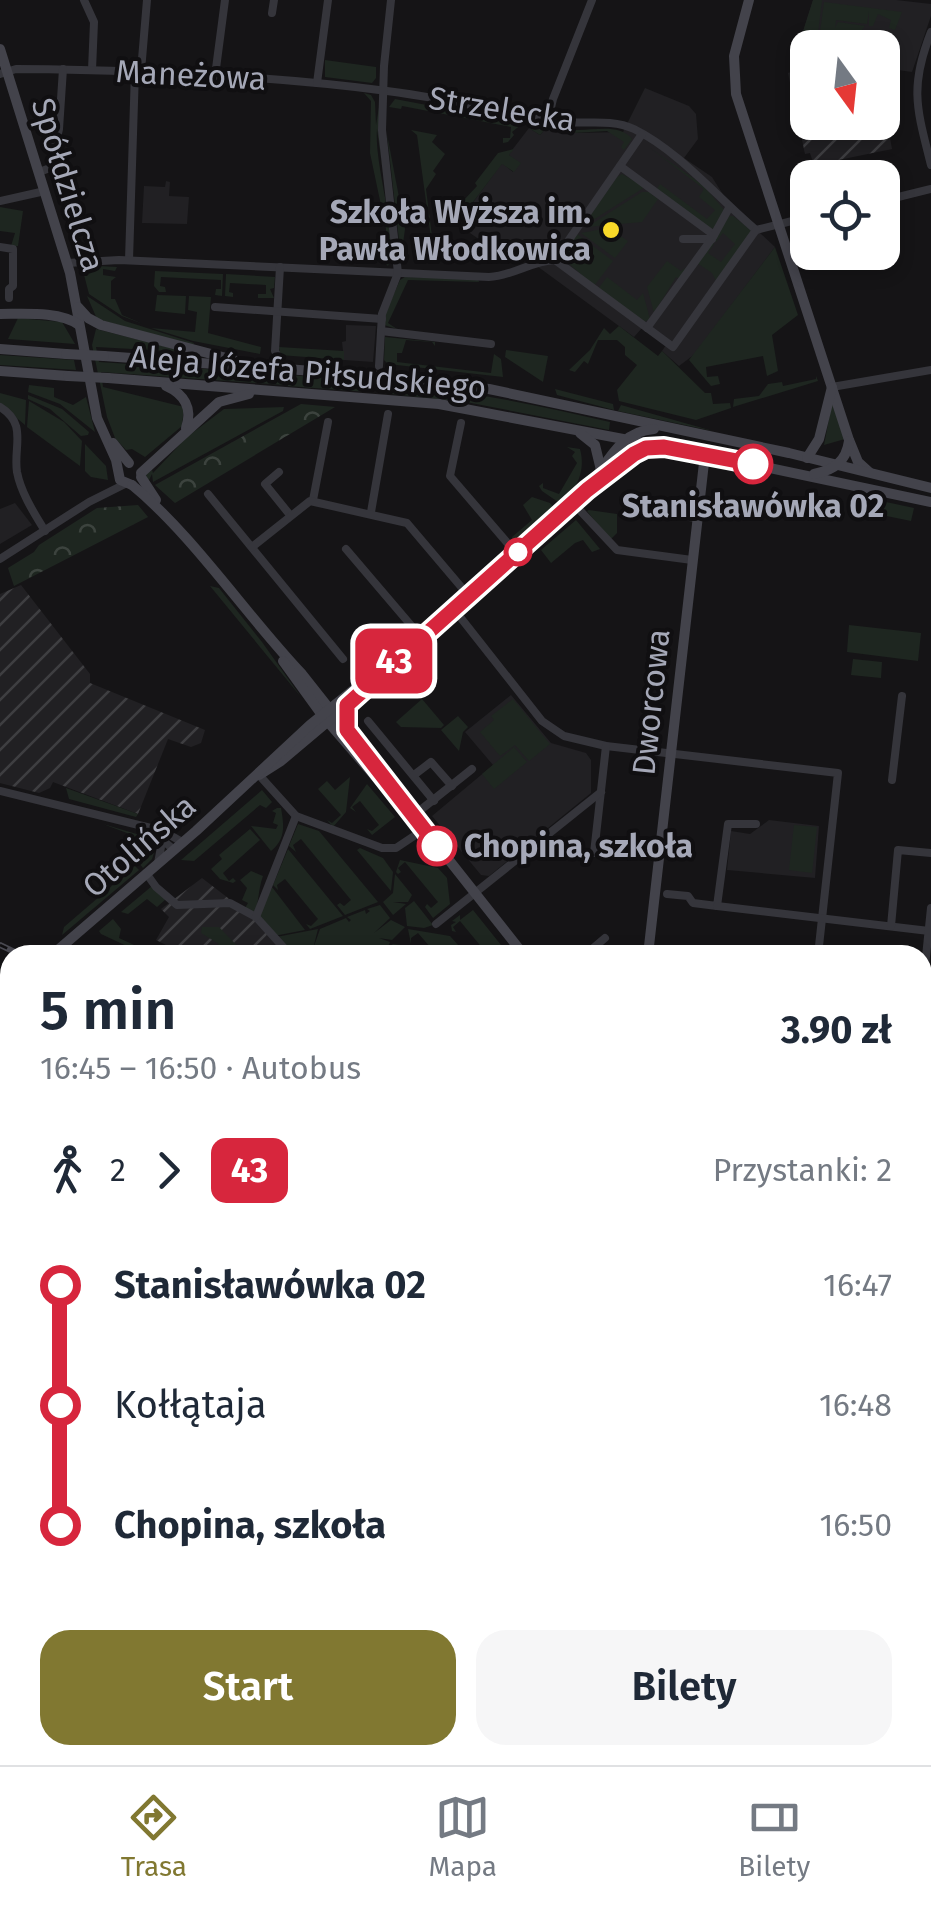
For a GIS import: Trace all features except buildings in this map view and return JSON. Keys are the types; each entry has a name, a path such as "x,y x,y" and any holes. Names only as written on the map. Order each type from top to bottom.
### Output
{"main road":[{"path":"749,0 735,50 733,77 737,100 856,459 875,474"},
{"name":"Spółdzielcza","path":"0,49 4,73 67,263 97,418 129,477 278,652 516,945"},
{"path":"44,316 66,308 75,298 85,315 100,324 250,366"},
{"path":"0,314 73,320 81,331 100,324"},
{"name":"Spółdzielcza","path":"81,331 106,431 131,463"},
{"name":"Aleja Józefa Piłsudskiego","path":"0,349 378,374 488,389 931,488"},
{"name":"Aleja Józefa Piłsudskiego","path":"0,370 376,398 471,410 628,438 931,502"},
{"path":"376,398 378,374"},
{"path":"156,382 171,388 185,401 189,414 185,430"},
{"path":"807,458 819,438 832,387"},
{"path":"129,477 226,398 280,391"},
{"path":"615,416 628,438 642,430 670,428"},
{"path":"575,430 594,445 606,470"},
{"name":"Otolińska","path":"63,945 573,504 606,470 628,438"},
{"path":"819,438 830,466 844,483"},
{"path":"808,475 846,454 850,440"},
{"path":"705,454 717,446 745,444"},
{"name":"Otolińska","path":"606,470 641,450 664,447"},
{"path":"129,477 131,463 162,451"},
{"name":"Dworcowa","path":"649,945 705,454"},
{"path":"314,696 344,702 343,733 312,729 314,696"}],"street":[{"path":"84,0 94,22 92,70"},
{"path":"129,260 138,71 147,0"},
{"path":"216,76 225,0"},
{"path":"272,13 274,0"},
{"path":"317,82 328,0"},
{"name":"Strzelecka","path":"378,374 382,319 398,273 383,148 383,90 391,0"},
{"path":"548,120 552,99 592,0"},
{"path":"931,32 920,60 916,91 931,166"},
{"path":"920,60 931,61"},
{"name":"Maneżowa","path":"4,73 16,68 138,71 383,90"},
{"path":"39,172 50,168 63,69"},
{"name":"Strzelecka","path":"383,90 548,120 620,125 642,134 707,182 729,208 756,230"},
{"path":"555,260 642,134"},
{"path":"620,166 713,237"},
{"path":"900,196 931,189"},
{"path":"0,201 45,191"},
{"path":"659,209 665,200"},
{"path":"648,328 729,208"},
{"path":"67,263 129,260 501,276 541,260 555,260 673,347 756,230 790,222"},
{"path":"683,239 713,237"},
{"path":"0,248 13,249 13,286 9,298"},
{"path":"280,267 275,350 284,368"},
{"path":"215,307 382,319"},
{"name":"Aleja Józefa Piłsudskiego","path":"381,331 491,344"},
{"path":"832,387 931,370"},
{"path":"0,408 12,416 18,427 17,474 45,530"},
{"path":"370,512 388,414"},
{"path":"313,500 328,422"},
{"path":"461,423 450,476 516,553"},
{"path":"279,472 264,484 290,515"},
{"path":"0,559 129,477"},
{"path":"208,494 343,659"},
{"path":"252,547 313,500 370,512 407,523 468,595"},
{"path":"573,504 613,548 692,560"},
{"path":"665,514 697,518"},
{"path":"346,549 421,637"},
{"path":"453,608 542,721 564,736 606,746 838,772 819,945"},
{"path":"892,780 902,696"},
{"path":"368,721 434,801"},
{"path":"594,853 606,746"},
{"path":"414,775 431,762 452,786"},
{"path":"411,815 472,769"},
{"path":"259,775 296,816 390,850 423,830"},
{"path":"0,791 168,832 177,846"},
{"path":"436,924 601,792"},
{"path":"256,918 296,816"},
{"path":"717,906 728,824 756,824"},
{"path":"148,830 160,845 158,863"},
{"path":"891,926 898,850 931,852"},
{"path":"146,873 177,905 222,901 256,918 281,945"},
{"path":"667,894 688,896 693,903 928,930"},
{"path":"927,945 931,908"},
{"path":"597,945 605,938"}],"shaded area":[{"path":"813,0 931,4 931,16 912,72 900,70 900,30 803,30"},
{"name":"Szkoła Wyższa im. Pawła Włodkowica","path":"645,88 689,106 696,114 698,139 684,158 712,177 729,204 775,247 695,354 679,366 662,351 666,345 642,328 634,337 515,250 506,258 457,224 502,163 513,172 509,154 529,128 540,135 547,127 573,133 623,132"},
{"path":"802,140 890,140 892,149 838,160 812,160 810,153 805,154"},
{"path":"166,181 170,182 169,196 189,197 187,224 142,223 144,186 165,187"},
{"path":"346,325 376,326 373,362 344,360 342,342 346,341"},
{"path":"15,503 32,525 0,544 0,509"},
{"path":"21,585 90,674 90,683 205,730 201,743 191,747 168,739 138,814 53,782 39,793 0,783 0,594"},
{"path":"511,695 551,743 586,753 591,760 591,793 489,876 481,875 432,816 493,765 465,732"},
{"path":"769,820 819,826 815,878 727,870 731,831 750,834"},
{"path":"202,878 289,945 166,945 156,940 169,917 161,909"}],"green space":[{"path":"813,0 822,0 818,30 803,30"},
{"path":"824,2 902,12 895,30 889,28 891,20 878,14 873,26 869,26 869,11 867,24 836,20 835,28 838,22 865,26 862,30 820,30"},
{"path":"325,60 376,67 376,78 372,83 325,77"},
{"path":"364,93 375,102 376,125 379,107 380,149 391,232 377,129 389,219 388,266 386,229 370,153 371,101"},
{"path":"395,99 522,124 508,142 503,143 503,138 510,138 511,127 402,106 389,107"},
{"path":"540,124 570,130 613,129 632,139 624,150 624,142 607,131 573,133 547,127 540,135 529,128"},
{"path":"411,130 437,135 432,142 445,154 426,189 432,246 417,135"},
{"path":"387,134 405,229 401,258"},
{"path":"650,148 703,185 725,211 714,228 656,190 660,184 707,219 715,210 699,197 704,189"},
{"path":"514,149 509,155 521,163 514,172 502,164 470,206 463,201 498,153"},
{"path":"622,174 645,187 582,227 617,177"},
{"path":"642,192 658,199 642,222 587,227"},
{"path":"0,207 23,211 18,246 11,246 15,233 0,231"},
{"path":"729,216 752,231 716,281 712,273 697,263 712,242 708,253 721,262 735,244 723,233 714,240"},
{"path":"608,228 628,241 615,258 581,233"},
{"path":"577,234 613,261 594,286 565,260 566,248"},
{"path":"775,247 798,315 772,335 778,371 767,376 763,356 706,367 707,377 718,376 720,384 711,386 689,360"},
{"path":"667,261 681,271 687,267 679,279 676,277 654,313 647,287"},
{"path":"99,266 117,267 115,271 103,269 103,275 116,277 111,281 111,299 115,299 122,315 143,324 122,316 89,294 83,271"},
{"path":"155,271 223,274 222,296 215,295 216,289 221,289 221,280 161,277 160,286 166,292 159,292 154,286"},
{"path":"226,274 275,277 274,288 270,289 274,298 258,298 258,294 266,294 266,285 230,283 233,297 225,296"},
{"path":"405,277 479,282 408,280 388,323 397,329 384,325 385,314"},
{"path":"607,277 637,300 643,293 650,319 644,322 598,289"},
{"path":"157,295 186,296 185,314 155,311"},
{"path":"87,296 125,321 194,343 193,346 97,319"},
{"path":"189,296 211,297 208,333 261,347 260,354 151,328 195,332 197,312 188,310"},
{"path":"18,318 62,322 75,344 8,339"},
{"path":"619,326 658,356 662,351 705,393 711,393 713,404 730,403 731,408 696,420 619,401 617,390 637,365 625,355 625,347 617,340 598,340 588,364 584,361 575,372 569,370 590,350 604,328 610,334"},
{"path":"96,329 187,352 96,347 99,362 285,374 284,385 101,372 103,387 184,407 182,426 145,457 132,449 126,450 115,438 92,345"},
{"path":"385,337 435,342 435,346 432,342 406,340 402,353 397,353 397,362 491,373 494,354 501,359 503,377 388,364 384,360"},
{"path":"279,347 344,351 344,360 280,355"},
{"path":"506,350 548,356 543,382 505,357"},
{"path":"0,355 74,360 76,370 0,365"},
{"path":"288,375 369,381 372,388 367,392 288,386"},
{"path":"816,376 818,381 733,407 734,399 759,396 768,384 782,382 783,386"},
{"path":"384,382 554,409 610,422 609,430 466,402 383,393 380,387"},
{"path":"29,385 54,388 54,397 73,405 86,397 95,432 60,404 28,392"},
{"path":"555,389 613,404 614,410 557,395"},
{"path":"0,393 26,400 25,425 0,404"},
{"path":"28,395 62,409 88,435 81,436 50,409 28,399"},
{"path":"833,398 845,439 824,445"},
{"path":"29,401 64,422 82,441 80,466 27,427"},
{"path":"301,404 335,407 175,503 155,485"},
{"path":"621,405 713,431 618,411"},
{"path":"284,407 153,482 152,474 147,484 146,474 152,470 153,473 187,437 224,409"},
{"path":"85,444 106,466 108,480 91,477 85,471"},
{"path":"567,447 580,449 582,465 576,486 561,504 539,486 543,483 543,488 559,494 577,463 572,456 575,452"},
{"path":"532,497 550,503 555,509 514,544 512,537 532,520 523,505"},
{"path":"872,499 914,508 911,521 867,512"},
{"path":"138,505 148,517 14,586 8,568 39,545 97,508"},
{"path":"587,511 617,514 617,533 610,540"},
{"path":"576,520 600,549 592,552 583,540 551,563 541,550"},
{"path":"210,586 219,588 301,697"},
{"path":"849,625 921,633 918,661 847,652"},
{"path":"853,659 882,662 881,678 851,675"},
{"path":"422,699 444,725 401,727 396,722"},
{"path":"513,699 550,744 529,761 515,745 500,756 480,732 494,720 491,716"},
{"path":"458,716 468,727 459,751 441,730"},
{"path":"514,747 527,762 494,789 482,774"},
{"path":"350,777 346,812 333,827 327,820 332,823 341,815 318,789 327,781 335,790"},
{"path":"367,784 395,817 372,835 367,829 372,831 379,825 360,801 352,807 356,812 350,808"},
{"path":"66,788 138,814 136,817 69,799"},
{"path":"262,790 272,802 266,808 260,805 194,861 181,860"},
{"path":"281,808 283,831 271,851 251,826 276,829 276,813 272,811"},
{"path":"103,824 150,838 156,847 152,859 143,868 139,863 147,856 127,833"},
{"path":"298,824 319,831 378,902 345,915 337,905 344,906 351,900 301,839 293,845 296,852 289,846"},
{"path":"794,825 817,827 812,873 789,870"},
{"path":"250,829 260,840 223,873 229,881 236,881 233,883 220,879 211,869 222,859 219,855"},
{"path":"288,849 343,916 310,929 306,924 311,926 318,919 285,879 277,885 278,890 273,885"},
{"path":"357,850 383,858 393,872 391,891"},
{"path":"400,860 438,868 447,878 450,904 433,918 425,907 427,904 431,908 438,902 405,862 398,868 401,872 396,872"},
{"path":"135,866 139,870 62,935 64,927"},
{"path":"251,871 263,876 254,913 245,908 248,903 242,900 247,888 240,880"},
{"path":"395,874 412,895 408,902 393,902 406,904 393,915 383,902 393,893"},
{"path":"152,886 166,899 157,907 147,899 128,914 121,912"},
{"path":"272,887 305,930 274,936 258,916"},
{"path":"414,901 433,925 407,926 405,908"},
{"path":"380,905 390,918 374,933 391,920 405,927 392,940 379,938 390,942 389,945 314,945 320,929 346,918 349,922 347,917 365,910 366,914 370,911 367,909"},
{"path":"473,910 501,945 480,945 460,921 453,927 456,932 452,931 451,925 456,922 452,921 460,915 460,920"},
{"path":"113,919 121,929 119,938 134,945 125,945 99,931"},
{"path":"202,927 219,927 236,945 218,945 201,933"},
{"path":"318,929 314,945 283,945 276,937"},
{"path":"408,929 450,936 458,945 428,945 418,933 411,938 411,944"}],"bus line":[{"name":"43","path":"437,846 347,730 347,705 587,490 634,454 655,446 753,464"}],"place":[{"name":"Szkoła Wyższa im. Pawła Włodkowica","path":"611,230"},
{"name":"Stanisławówka 02","path":"753,464"},
{"name":"Chopina, szkoła","path":"437,846"}]}
